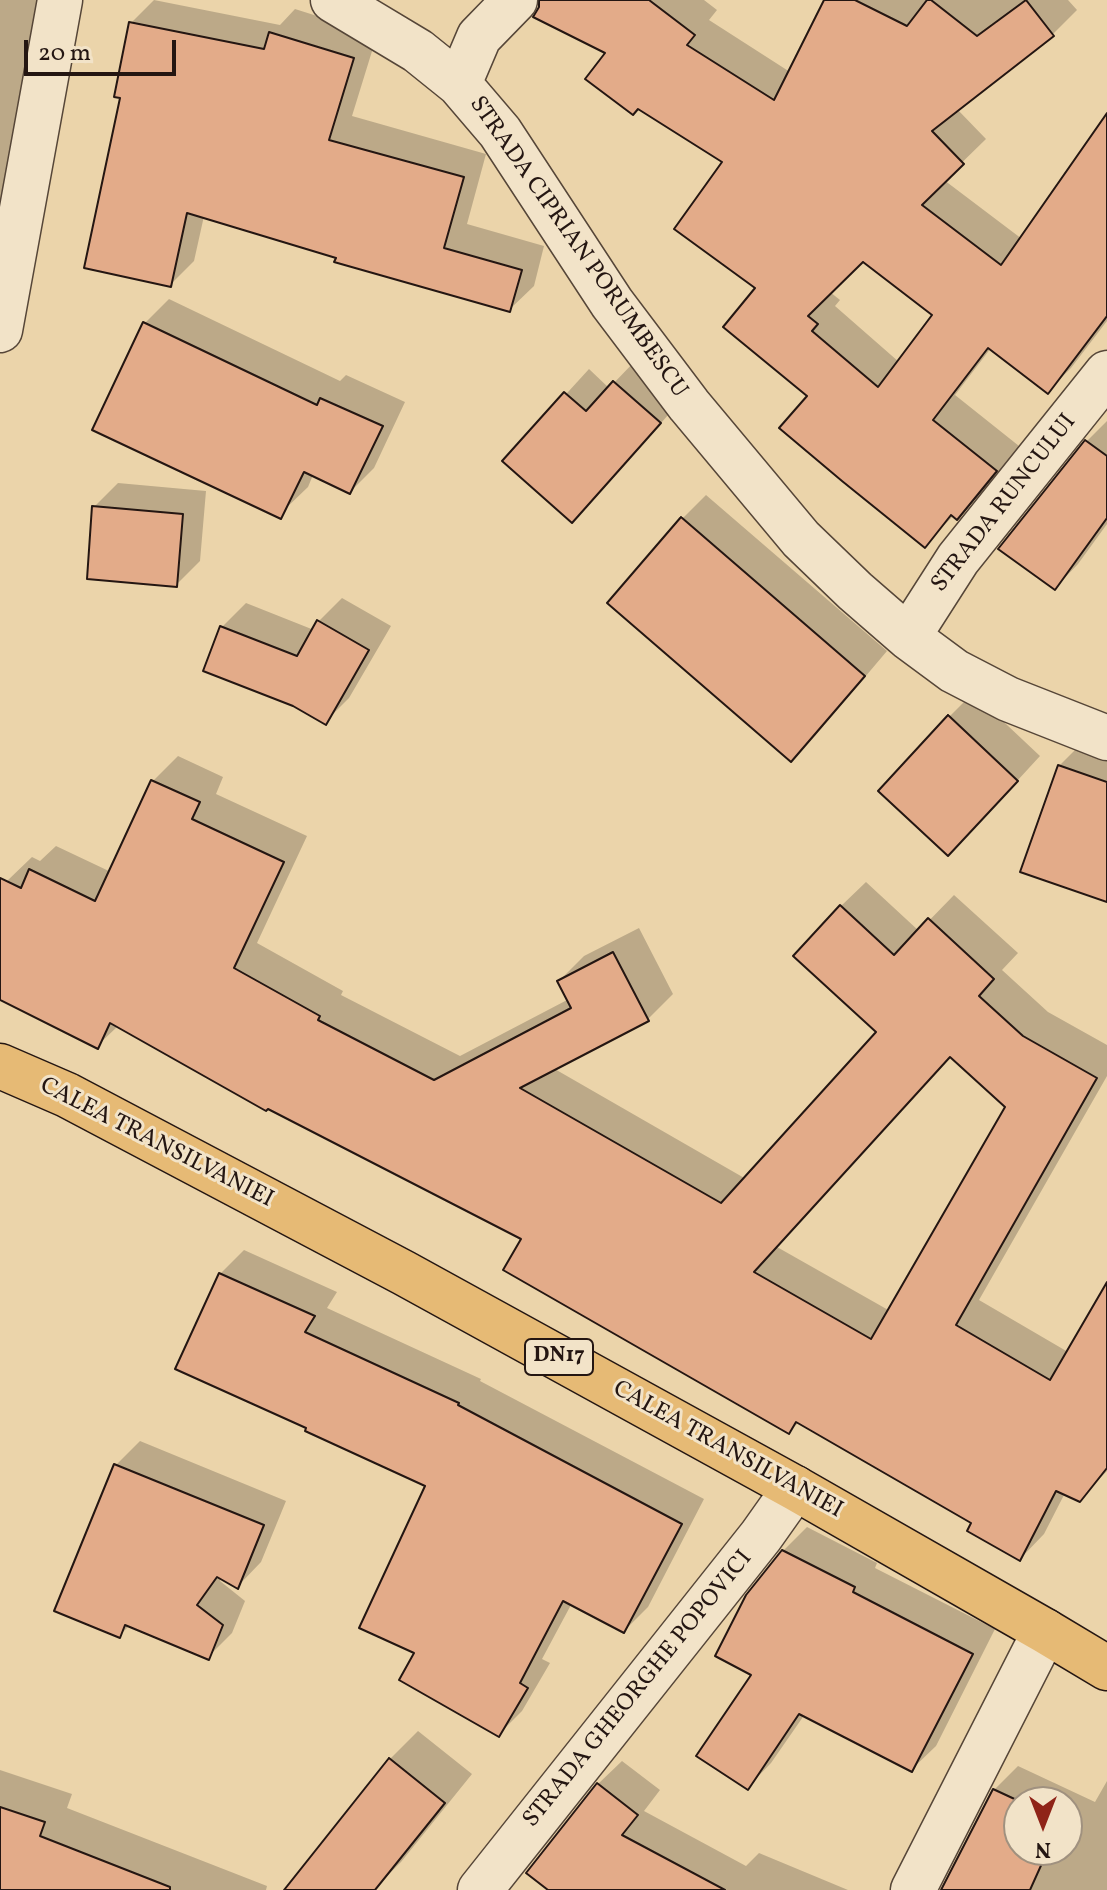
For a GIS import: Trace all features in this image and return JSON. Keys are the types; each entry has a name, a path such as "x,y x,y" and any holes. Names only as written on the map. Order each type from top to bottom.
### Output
{"highway":[{"name":"CALEA TRANSILVANIEI","path":"0,1066 67,1095 404,1273 795,1488 1107,1668"}],"street":[{"path":"0,330 60,0"},
{"name":"STRADA CIPRIAN PORUMBESCU","path":"333,0 418,51 459,84 500,132 612,303 689,405 801,539 855,591 908,637 954,671 1008,699 1107,738"},
{"path":"459,84 479,37 515,0"},
{"name":"STRADA RUNCULUI","path":"908,637 958,559 1107,373"},
{"name":"STRADA GHEORGHE POPOVICI","path":"480,1890 761,1536 795,1488"},
{"path":"913,1890 1045,1631"}],"building":[{"path":"539,0 649,0 695,35 687,45 774,100 824,0 855,0 907,26 927,0 931,0 977,36 1026,0 1054,36 932,131 964,164 922,205 1001,265 1107,113 1107,316 1048,394 988,348 933,420 997,471 957,520 951,515 925,548 779,428 807,396 723,327 755,288 674,229 722,162 638,109 633,115 585,79 605,53 533,17","holes":["863,262 932,315 878,387 812,331 818,324 808,316"]},
{"path":"129,22 264,49 269,32 354,58 329,140 464,177 444,248 522,270 510,312 334,262 336,258 187,213 171,287 84,268 120,98 114,97"},
{"path":"143,322 317,405 320,398 383,426 350,494 304,472 281,519 92,430"},
{"path":"613,381 661,423 572,523 502,461 564,392 586,411"},
{"path":"1085,440 1107,456 1107,518 1055,590 998,549"},
{"path":"92,506 183,514 177,587 87,579"},
{"path":"681,517 865,676 791,762 607,603"},
{"path":"317,620 369,650 326,725 293,706 203,671 220,626 297,656"},
{"path":"948,715 1018,781 948,856 878,791"},
{"path":"1058,765 1107,782 1107,902 1020,872"},
{"path":"151,780 200,802 192,819 284,862 234,968 320,1016 318,1020 434,1080 571,1008 557,981 613,952 649,1021 520,1088 721,1203 876,1032 793,956 840,905 894,955 928,918 994,979 979,996 1023,1036 1097,1078 956,1325 1050,1380 1107,1282 1107,1468 1080,1502 1056,1491 1020,1561 967,1531 971,1523 796,1422 789,1434 503,1270 521,1239 268,1109 266,1111 110,1023 98,1049 0,1000 0,878 21,888 29,869 95,901","holes":["950,1057 1005,1107 871,1339 754,1272"]},
{"path":"219,1273 315,1316 305,1332 459,1403 682,1524 624,1633 563,1601 520,1683 528,1688 499,1737 399,1680 414,1653 359,1628 425,1486 175,1369"},
{"path":"114,1464 264,1525 238,1589 217,1577 197,1605 223,1625 209,1660 125,1625 120,1638 54,1611"},
{"path":"782,1550 855,1587 853,1592 973,1654 912,1772 799,1714 748,1790 696,1756 751,1675 715,1656 746,1595"},
{"path":"389,1758 445,1803 375,1890 284,1890"},
{"path":"597,1783 638,1815 622,1835 725,1890 548,1890 526,1873"},
{"path":"993,1789 1003,1794 1003,1866 1041,1866 1030,1890 941,1890"},
{"path":"0,1807 45,1822 40,1836 170,1887 170,1890 0,1890"}]}
